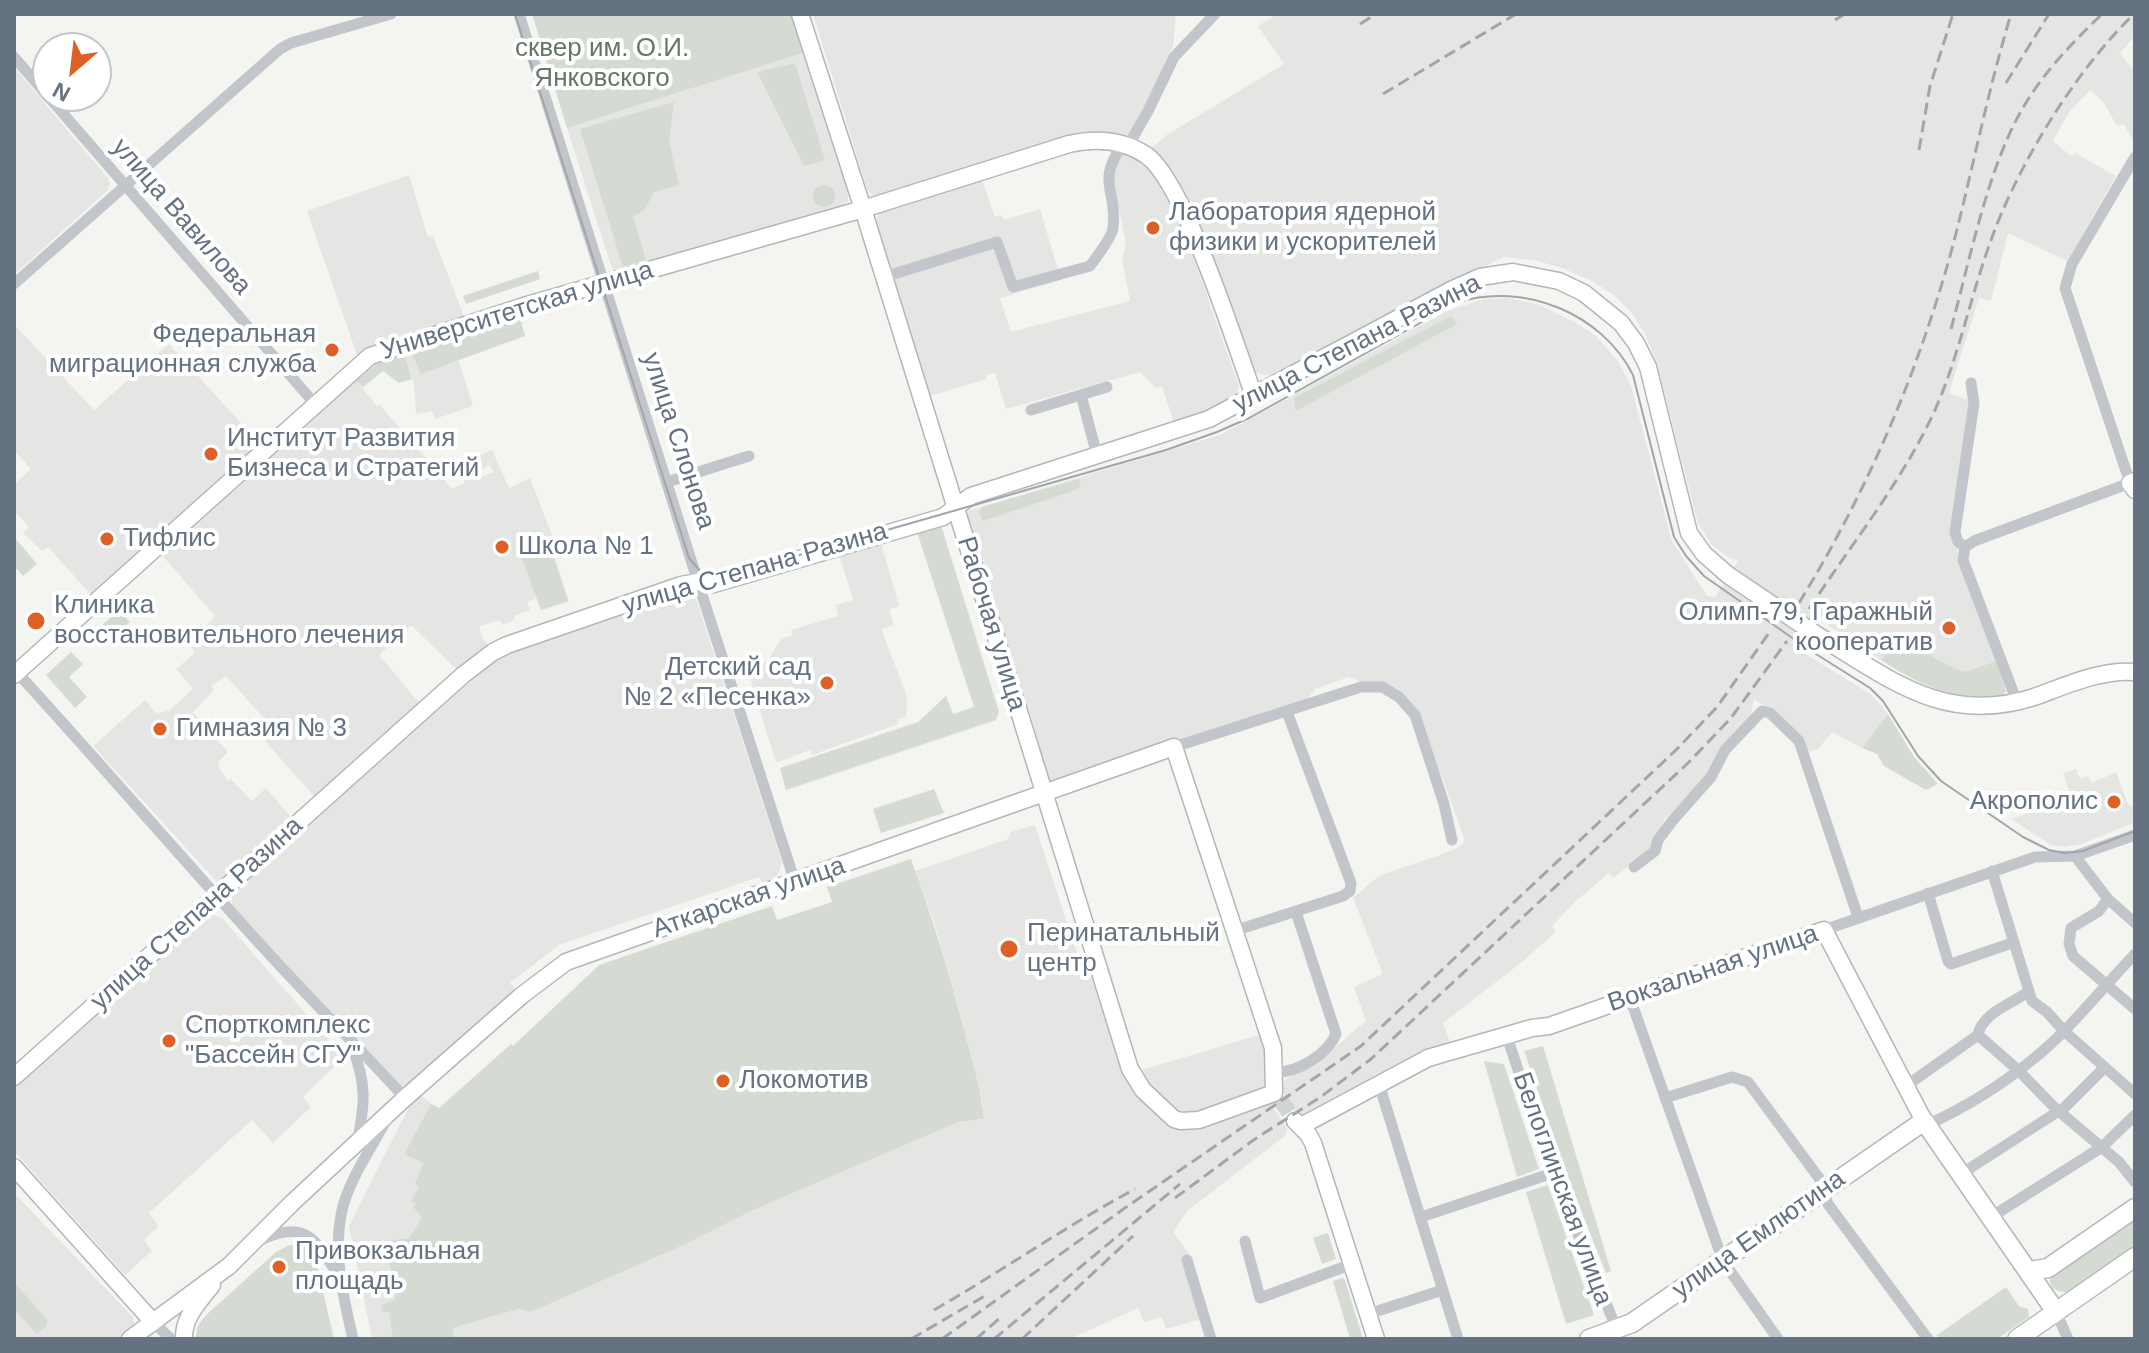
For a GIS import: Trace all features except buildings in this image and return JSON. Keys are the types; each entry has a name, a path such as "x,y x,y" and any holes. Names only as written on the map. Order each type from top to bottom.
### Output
{"main road":[{"name":"Рабочая улица","path":"800,14 1126,1058 1139,1086 1174,1119 1187,1122 1277,1096 1275,1072"},
{"name":"Университетская улица","path":"15,672 370,356 605,283 863,209 1069,144 1089,140 1126,145"},
{"path":"1126,145 1157,165 1183,210 1254,396"},
{"name":"улица Степана Разина","path":"14,1077 463,675 493,652 681,585 698,582 714,584 943,517 971,496 1209,419 1480,277 1513,272 1559,281 1594,300 1621,323 1648,367 1689,533 1704,554 1728,575 1817,635 1919,694 1943,703 1987,707 2017,702"},
{"path":"2017,702 2099,675 2135,672"},
{"path":"1174,747 1273,1048 1275,1072"},
{"name":"Аткарская улица","path":"130,1339 229,1266 405,1098 521,996 566,962 1174,747"},
{"path":"1824,930 1925,1123 2056,1312"},
{"name":"Вокзальная улица","path":"1352,1264 1313,1143 1297,1123 1428,1058 1532,1028 1549,1026 1824,930"},
{"name":"улица Емлютина","path":"1589,1339 1619,1335 1632,1323 1925,1123"},
{"path":"14,1167 153,1322"},
{"path":"2030,1271 2048,1268 2135,1208"},
{"path":"2017,1339 2135,1257"},
{"path":"1352,1264 1376,1339"},
{"name":"Аткарская улица","path":"184,1339 184,1327 189,1315 229,1266"}],"street":[{"path":"14,284 280,49 291,43 391,14"},
{"name":"улица Слонова","path":"519,14 795,882"},
{"path":"884,277 997,242 1013,287 1090,266 1111,237 1113,227 1108,175 1110,162 1126,145 1148,111 1174,57 1215,14"},
{"name":"улица Вавилова","path":"14,57 315,404"},
{"path":"2017,702 1963,560 1965,547 1974,541 2133,485 2065,288 2072,264 2135,157"},
{"path":"1965,547 1958,542 1955,532 1974,403 1971,383"},
{"path":"1031,410 1107,387"},
{"path":"1081,395 1097,455"},
{"path":"667,482 749,456"},
{"path":"15,672 350,1043 368,1056 405,1098"},
{"name":"Аткарская улица","path":"1174,747 1361,687 1382,687 1399,697 1415,715 1444,804 1452,840"},
{"path":"1634,867 1655,851 1658,840 1673,820 1711,777 1725,750 1762,711 1770,713 1799,741 1858,917"},
{"path":"1234,931 1343,896 1350,891 1351,883 1287,712"},
{"name":"Вокзальная улица","path":"1824,930 2035,857 2075,856 2135,835"},
{"path":"2075,856 2108,899 2135,923"},
{"path":"1992,871 2032,1001 2135,1094"},
{"path":"1928,893 1951,964 2012,943"},
{"path":"2108,899 2099,911 2071,928 2069,944 2073,956 2135,1009"},
{"path":"1275,1072 1287,1073 1324,1052 1336,1034 1296,912"},
{"name":"улица Емлютина","path":"1925,1123 1970,1102 2018,1070 2064,1031 2135,954"},
{"path":"1906,1086 1978,1035 1984,1022 1998,1009 2028,992"},
{"path":"1630,998 1723,1261 1778,1339"},
{"path":"1978,1035 2119,1162 2135,1182"},
{"name":"Белоглинская улица","path":"1507,1037 1553,1173 1619,1335"},
{"path":"350,1043 364,1081 357,1143"},
{"path":"1961,1174 2060,1111 2104,1068"},
{"path":"1665,1098 1732,1077 1748,1082 1819,1178 1828,1204 1928,1339"},
{"path":"1379,1084 1458,1339"},
{"path":"353,1339 339,1276 341,1213 355,1179 391,1112"},
{"path":"1991,1217 2102,1147 2135,1115"},
{"path":"1421,1217 1553,1173"},
{"path":"252,1245 280,1230 296,1231 310,1237 339,1276"},
{"path":"1245,1241 1260,1298 1352,1264"},
{"path":"1187,1260 1211,1339"},
{"path":"1368,1314 1443,1290"},
{"path":"2056,1312 2068,1339"},
{"path":"153,1322 171,1339"}],"shaded area":[{"path":"813,14 1176,14 1173,46 1129,138 1080,133 879,196 872,195 867,189"},
{"path":"1277,14 2135,14 2135,36 2120,53 2135,72 2135,145 2124,124 2117,126 2103,102 2090,90 2069,112 2053,141 2071,156 2075,153 2116,176 2067,261 2008,233 1991,301 1979,298 1949,393 1972,401 1953,546 1957,548 1996,661 1965,672 1897,641 1881,660 1816,614 1794,647 1872,695 1888,714 1862,748 1832,732 1819,748 1808,752 1773,711 1754,699 1751,715 1709,774 1664,820 1652,848 1613,878 1609,873 1552,926 1556,932 1443,1023 1451,1045 1304,1118 1284,1096 1283,1083 1325,1056 1366,1021 1354,987 1383,974 1353,898 1380,875 1438,856 1465,841 1443,779 1430,754 1418,709 1403,693 1383,683 1364,683 1349,677 1315,689 1306,701 1059,781 1051,780 1046,773 1032,719 967,519 968,511 1220,435 1449,310 1485,299 1507,298 1537,304 1575,322 1596,336 1618,361 1631,386 1672,541 1707,596 1715,597 1738,561 1711,544 1698,523 1657,363 1645,334 1632,313 1614,295 1562,268 1534,260 1503,257 1272,376 1256,373 1150,149 1168,134 1284,64 1258,26"},
{"path":"803,53 848,190 848,201 838,209 621,272 615,270 611,266 567,128"},
{"path":"14,67 32,88 32,112 52,112 110,183 108,190 14,275"},
{"path":"1122,150 1133,154 1151,168 1178,213 1239,387 1233,401 1174,423 1162,386 1156,388 1140,372 1006,409 995,373 986,375 987,379 930,396 876,221 880,210 981,177 995,217 1002,215 1004,220 1040,209 1061,280 1000,298 1011,332 1130,301 1122,260 1126,243 1113,181 1115,164"},
{"path":"409,175 428,237 433,236 465,319 357,355 307,211"},
{"path":"14,324 94,410 169,344 260,444 93,597 48,547 42,551 23,533 29,527 14,510 14,485 31,469 14,450"},
{"path":"451,336 473,406 435,419 432,411 416,414 414,383 404,352"},
{"path":"355,379 452,489 465,483 463,478 469,474 473,480 493,472 490,465 482,469 477,456 492,450 509,488 530,478 553,538 549,540 569,601 541,610 536,598 527,602 530,610 514,616 515,620 502,625 500,620 479,626 489,647 459,672 411,625 379,655 422,706 318,801 259,734 270,725 226,676 211,686 214,690 193,712 228,752 218,762 219,768 228,781 231,779 252,801 266,788 295,822 223,883 218,883 93,746 145,700 156,713 163,712 170,710 193,689 176,669 195,653 190,645 215,616 161,554"},
{"name":"Детский сад № 2 «Песенка»","path":"880,539 899,606 889,610 894,625 881,629 907,696 906,717 897,719 898,724 812,755 810,750 776,763 747,668 767,662 781,639 793,635 791,630 838,616 836,605 853,600 838,551"},
{"path":"685,593 696,599 782,862 778,875 762,883 759,877 559,945 510,983 516,989 406,1086 396,1086 232,905 232,892 497,658"},
{"path":"2076,769 2080,779 2088,776 2092,783 2116,772 2128,804 2135,808 2133,823 2082,844 2064,847 2051,845 2011,819 2071,797 2063,773"},
{"path":"1035,825 1085,978 1091,976 1123,1074 1162,1119 1180,1129 1270,1102 1287,1128 1286,1135 1187,1211 1173,1232 1193,1259 1184,1265 1200,1319 1166,1329 1162,1317 1144,1322 1138,1308 1070,1339 454,1339 453,1328 520,1309 531,1312 686,1244 749,1212 958,1122 984,1119 961,1017 934,921 915,871 1008,839 1011,832"},
{"path":"211,914 222,918 344,1057 303,1097 311,1107 273,1143 252,1120 149,1213 159,1226 144,1240 152,1251 125,1275 14,1151 14,1087"},
{"path":"1262,1034 1268,1049 1268,1088 1189,1115 1178,1112 1148,1085 1142,1070"},
{"path":"419,1094 431,1104 404,1154 423,1163 415,1184 419,1186 413,1207 423,1218 409,1238 366,1244 387,1254 397,1294 388,1303 393,1339 372,1339 349,1226 409,1107"},
{"path":"14,1193 133,1317 134,1324 118,1339 14,1339"}],"green space":[{"name":"сквер им. О.И. Янковского","path":"532,14 791,14 803,53 567,128"},
{"path":"795,63 825,160 804,166 757,72"},
{"path":"674,102 669,140 679,185 654,192 645,209 633,217 646,260 623,267 580,129"},
{"path":"820,185 828,185 835,196 828,207 820,207 813,200 813,192"},
{"path":"538,271 540,279 466,304 463,296"},
{"path":"1451,316 1457,324 1296,411 1294,398"},
{"path":"520,318 525,336 421,374 412,354"},
{"path":"405,355 412,379 399,383 383,371 363,387 356,381 376,364"},
{"path":"1079,479 1081,487 1070,492 983,521 979,513 982,507"},
{"path":"941,525 999,712 996,720 786,790 780,768 918,722 946,696 953,714 974,707 916,529"},
{"path":"15,538 37,564 23,576 14,566"},
{"path":"548,540 568,601 541,610 519,550"},
{"path":"118,610 130,622 110,640 99,628"},
{"path":"1914,633 1935,658 1965,672 1996,661 2006,691 2003,695 1969,696 1939,690 1881,660 1897,641"},
{"path":"71,652 83,664 69,677 87,697 75,708 46,675"},
{"path":"1888,714 1914,757 1938,784 1926,790 1884,766 1877,754 1862,748"},
{"path":"934,789 944,813 881,833 873,809"},
{"name":"Локомотив","path":"911,859 955,995 984,1119 958,1122 749,1212 686,1244 531,1312 519,1309 453,1328 454,1339 393,1339 389,1312 382,1312 381,1305 393,1301 397,1294 387,1255 382,1250 367,1251 365,1244 409,1238 422,1218 411,1201 419,1187 415,1184 423,1163 404,1154 431,1104 439,1108 511,1044 513,1046 599,965 772,906 777,920 832,902 827,887"},
{"path":"1543,1046 1611,1271 1606,1273 1565,1170 1524,1051"},
{"path":"1484,1061 1504,1064 1539,1169 1517,1177"},
{"path":"1548,1185 1594,1315 1566,1324 1526,1192"},
{"path":"2135,1216 2135,1245 2066,1292 2052,1286 2050,1276"},
{"path":"1328,1233 1336,1259 1322,1264 1313,1238"},
{"path":"289,1245 305,1247 315,1257 334,1339 196,1339 197,1327 205,1316 276,1252"},
{"path":"1342,1278 1363,1339 1350,1339 1333,1281"},
{"path":"14,1282 47,1320 47,1325 37,1334 14,1309"},
{"path":"2006,1287 2019,1306 2028,1309 2029,1317 1997,1339 1940,1339 1937,1335"}],"tunnel":[{"path":"1280,1099 1294,1120"}],"tram line":[{"path":"515,14 689,558 701,572 723,577 1166,450 1249,418 1458,302 1509,296 1534,300 1581,319 1619,353 1633,375 1674,537 1704,576 1870,688 1883,701 1918,756 1941,781 2023,837 2049,850 2065,853 2083,851 2135,831"}],"railway":[{"path":"1360,24 1376,14"},
{"path":"1383,94 1516,14"},
{"path":"1835,20 1845,14"},
{"path":"1919,150 1930,86 1953,14"},
{"path":"1799,603 1869,474 1924,338 1953,245 2011,14"},
{"path":"2006,83 2049,14"},
{"path":"1951,329 1980,218 2008,137 2028,99 2047,73 2102,14"},
{"path":"1809,609 1922,437 1951,369 1990,243 2032,152 2090,63 2134,14"},
{"path":"942,1339 1122,1210 1361,1046 1676,750 1717,707 1771,630"},
{"path":"1175,1198 1371,1059 1688,763 1731,718 1787,641"},
{"path":"994,1339 1180,1184"},
{"path":"934,1310 1135,1189"},
{"path":"1022,1339 1133,1236"},
{"path":"911,1339 988,1294"},
{"path":"976,1339 1000,1318"}],"place":[{"name":"Лаборатория ядерной физики и ускорителей","path":"1153,228"},
{"name":"Федеральная миграционная служба","path":"332,350"},
{"name":"Институт Развития Бизнеса и Стратегий","path":"211,454"},
{"name":"Тифлис","path":"107,539"},
{"name":"Школа № 1","path":"502,547"},
{"name":"Клиника восстановительного лечения","path":"36,621"},
{"name":"Олимп-79, Гаражный кооператив","path":"1949,628"},
{"name":"Детский сад № 2 «Песенка»","path":"827,683"},
{"name":"Гимназия № 3","path":"160,729"},
{"name":"Акрополис","path":"2114,802"},
{"name":"Перинатальный центр","path":"1009,949"},
{"name":"Спорткомплекс \"Бассейн СГУ\"","path":"169,1041"},
{"name":"Локомотив","path":"723,1081"},
{"name":"Привокзальная площадь","path":"279,1267"}]}
